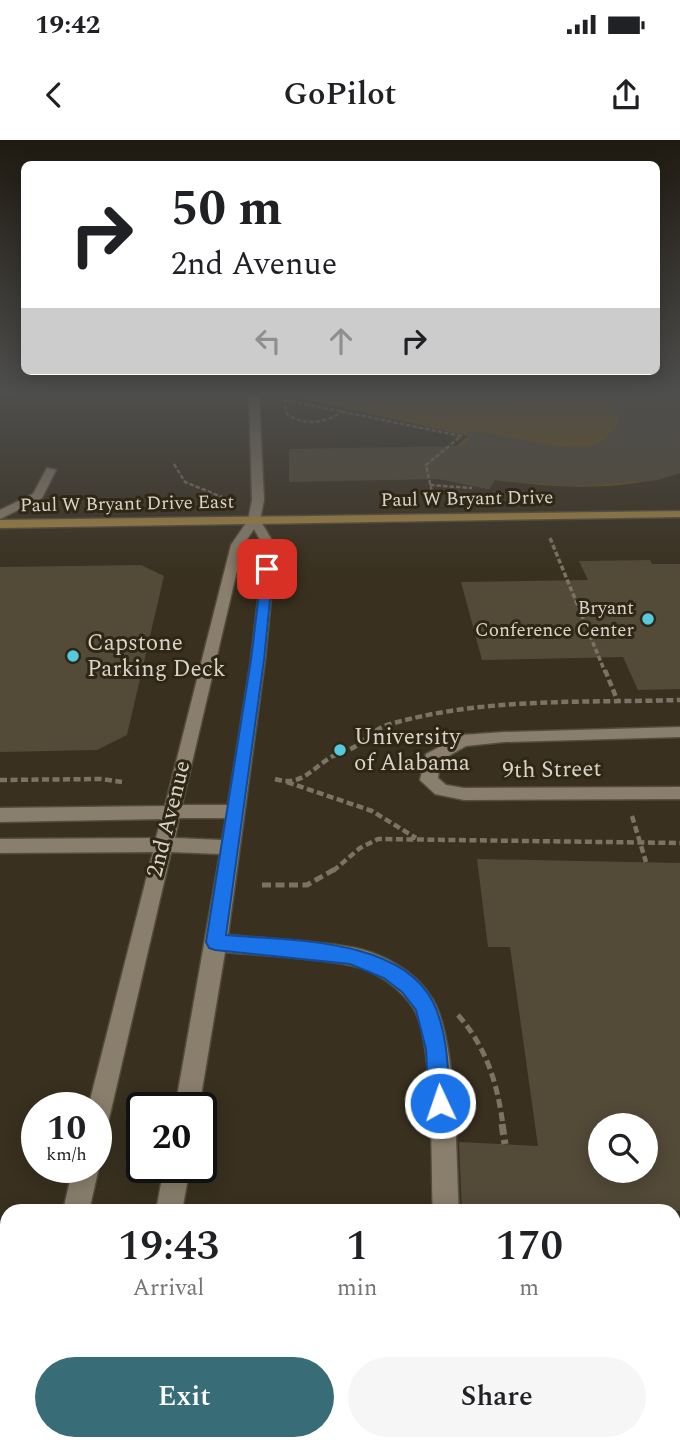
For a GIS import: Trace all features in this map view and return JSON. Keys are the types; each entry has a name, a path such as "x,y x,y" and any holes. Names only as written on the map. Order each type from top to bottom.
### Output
{"main road":[{"name":"Paul W Bryant Drive","path":"254,520 680,514"},
{"name":"Paul W Bryant Drive East","path":"0,524 254,520"}],"street":[{"name":"2nd Avenue","path":"103,1092 237,545 254,520 258,500 256,454"},
{"path":"0,515 38,496 51,470"},
{"path":"190,1092 258,660 270,547 254,520"},
{"name":"9th Street","path":"680,733 504,737 461,741 432,758 429,780 441,790 464,794 680,793"},
{"path":"0,815 234,811"},
{"path":"0,846 107,844 229,847"},
{"path":"215,942 352,956 391,972 409,986 425,1006 437,1049 446,1204"},
{"path":"78,1204 82,1183"},
{"path":"170,1204 174,1183"}],"path":[{"path":"433,496 426,465 436,454"},
{"path":"174,464 185,482 222,497"},
{"path":"430,485 473,487 475,496"},
{"path":"550,538 618,702"},
{"path":"0,780 101,779 122,782"},
{"path":"285,782 379,814 417,838"},
{"path":"624,793 646,862"},
{"path":"262,885 311,884 328,875 365,843 392,838 680,843"}],"shaded area":[{"path":"447,454 680,454 680,473 611,486 542,485 495,480 489,489 459,483 465,475 432,467"}],"building":[{"path":"289,454 680,454 680,473 658,480 578,487 495,480 489,489 438,479 289,482"},
{"path":"650,560 652,564 680,564 680,689 638,690 623,657 482,660 461,582 588,580 579,561"},
{"name":"Capstone Parking Deck","path":"141,565 164,576 127,735 97,750 0,752 0,567"},
{"path":"477,859 680,863 680,1204 462,1204 459,1142 538,1146 510,947 488,947"}],"place":[{"name":"Bryant Conference Center","path":"648,619"},
{"name":"Capstone Parking Deck","path":"73,656"},
{"name":"University of Alabama","path":"340,750"}],"route":[{"path":"267,569 258,660 215,942 352,956 391,972 409,986 425,1006 437,1049 440,1103"}]}
